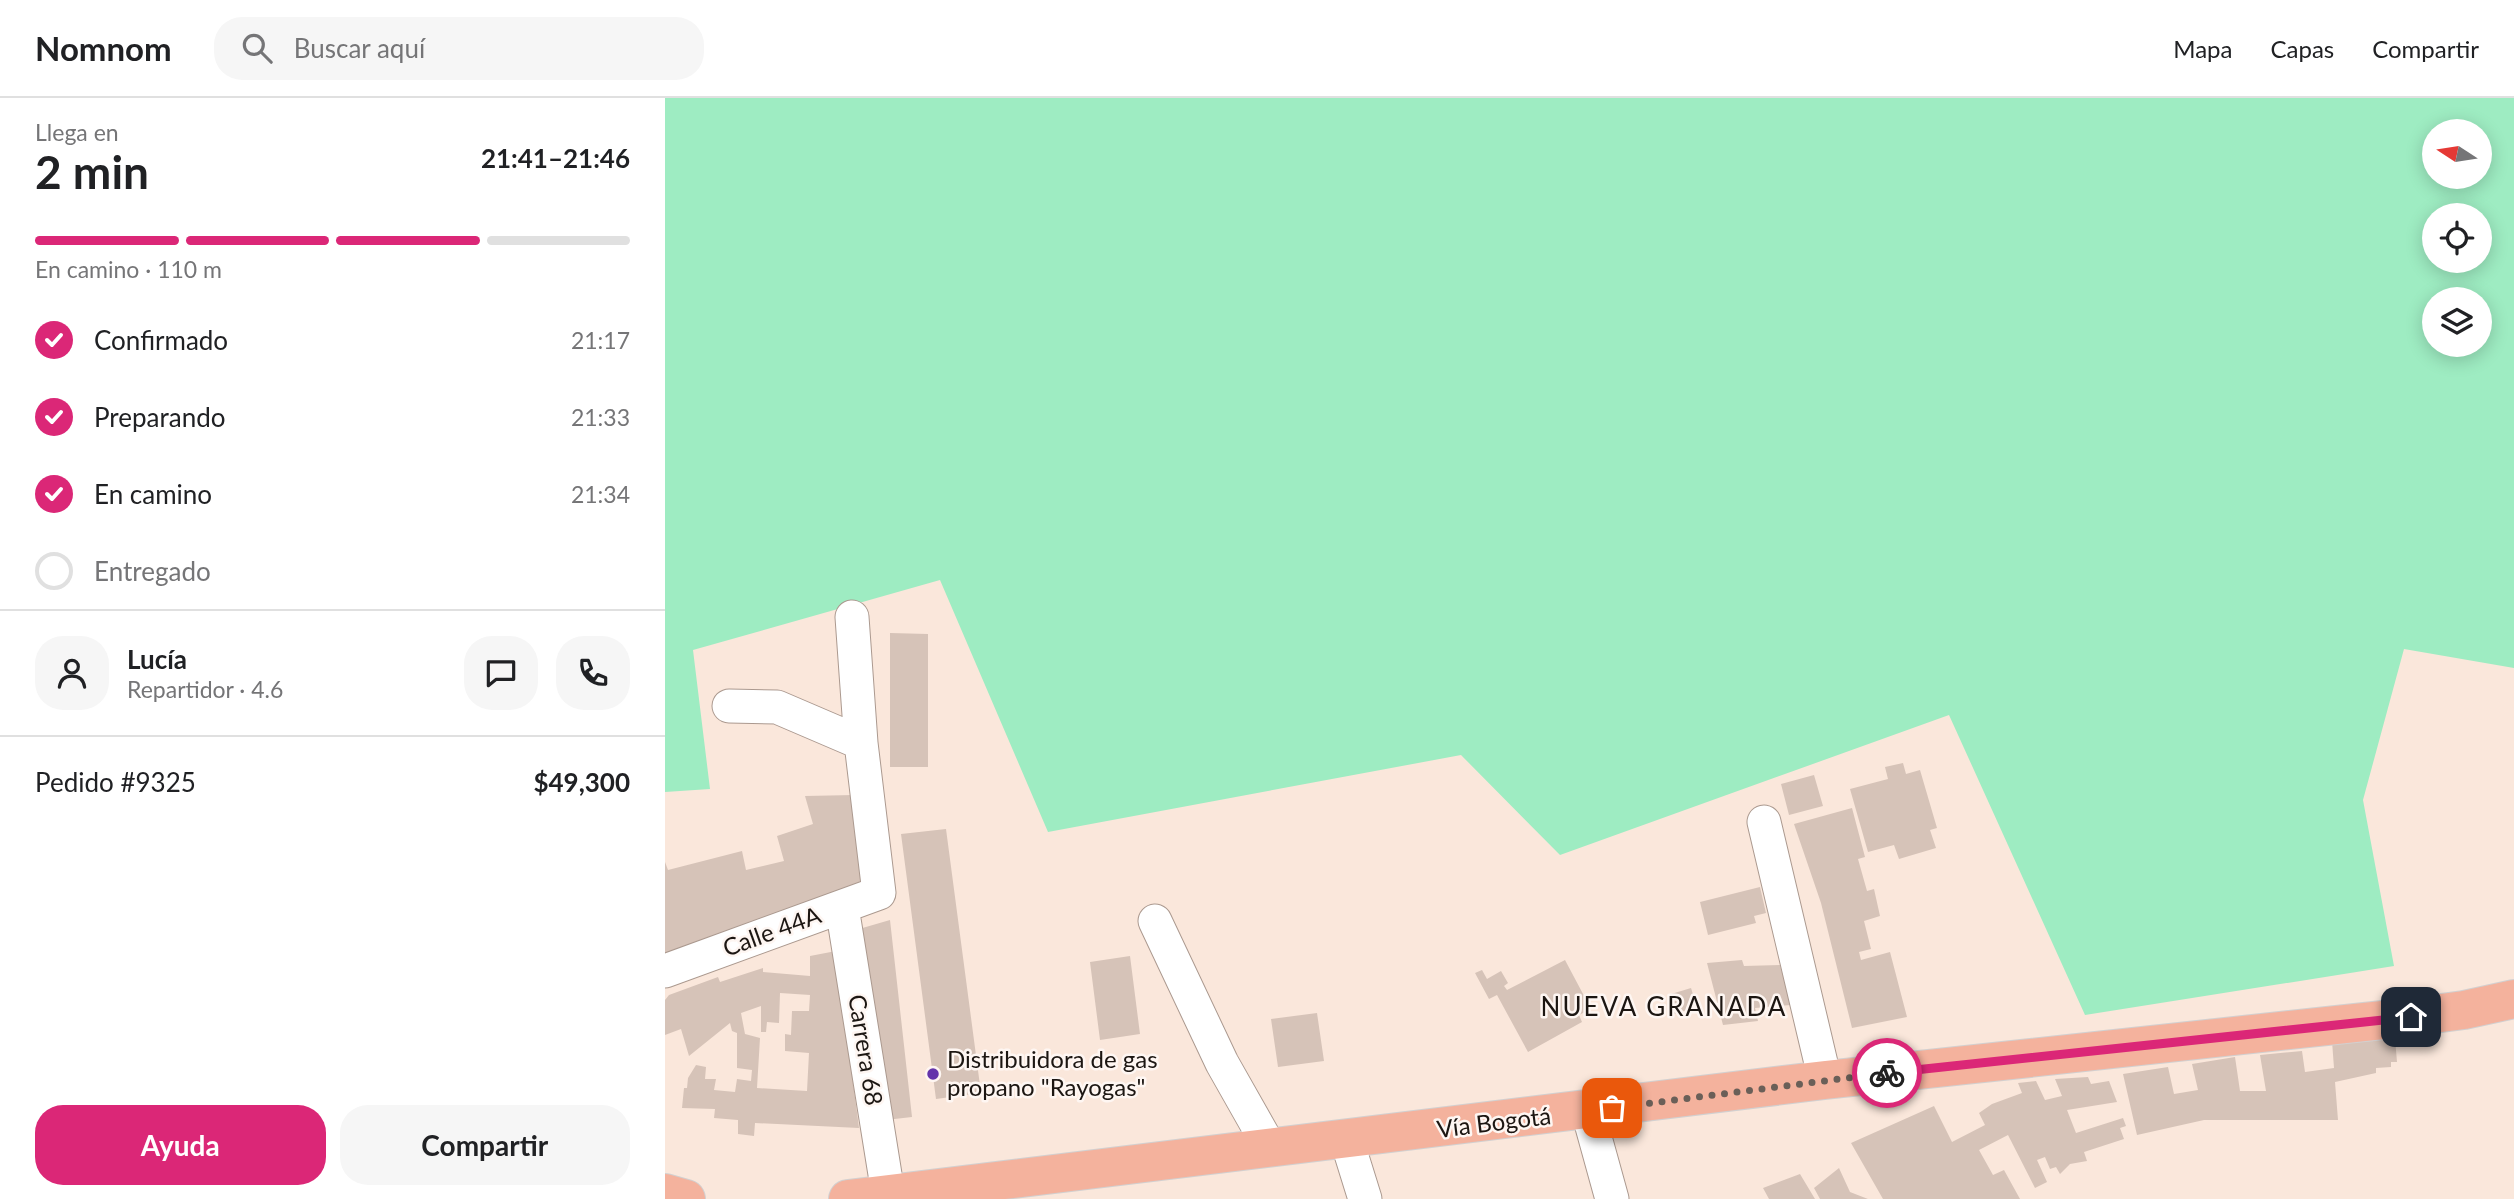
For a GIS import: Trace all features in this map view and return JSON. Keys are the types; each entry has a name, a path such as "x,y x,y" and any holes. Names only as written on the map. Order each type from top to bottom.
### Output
{"main road":[{"name":"Vía Bogotá","path":"848,1199 1269,1146 1347,1141 1588,1112 1825,1080 2425,1016 2514,999"},
{"path":"665,1193 686,1199"}],"street":[{"path":"729,706 777,707 861,743 852,618"},
{"name":"Calle 44A","path":"665,971 879,893 861,743"},
{"path":"1764,822 1825,1080"},
{"name":"Carrera 68","path":"842,907 888,1193"},
{"path":"1155,921 1222,1063 1269,1146"},
{"path":"1588,1112 1612,1199"},
{"path":"1347,1141 1365,1199"}],"green space":[{"path":"665,98 2514,98 2514,668 2404,649 2363,800 2394,966 2085,1015 1949,715 1560,855 1461,755 1048,832 940,580 693,650 710,789 665,792"}],"building":[{"path":"890,633 928,634 928,767 890,767"},
{"path":"1903,763 1906,774 1920,770 1937,828 1930,830 1936,848 1899,859 1894,845 1868,852 1850,789 1888,779 1885,767"},
{"path":"1814,775 1823,806 1789,815 1781,784"},
{"path":"854,795 875,891 724,932 726,941 665,963 665,862 668,870 742,851 746,870 784,861 777,836 813,824 805,796"},
{"path":"1852,808 1865,857 1858,859 1867,891 1874,889 1880,916 1864,921 1871,949 1859,952 1861,960 1890,952 1907,1017 1852,1028 1821,903 1794,824"},
{"path":"946,829 981,1093 936,1099 901,834"},
{"path":"1760,887 1766,913 1754,916 1756,923 1708,935 1700,902"},
{"path":"890,920 912,1117 877,1121 859,929"},
{"path":"836,951 859,1128 755,1123 754,1136 738,1134 738,1120 714,1118 715,1109 682,1108 684,1088 687,1088 688,1078 696,1065 706,1067 705,1079 716,1079 714,1090 735,1092 737,1079 751,1081 752,1070 737,1068 737,1033 732,1031 730,1023 689,1056 681,1029 665,1035 665,1000 669,995 718,977 720,982 763,968 763,972 810,976 810,956","holes":["780,993 810,995 809,1011 792,1011 791,1035 785,1034 785,1051 809,1053 807,1091 757,1088 760,1038 745,1034 741,1013 761,1006 761,1032 766,1032 767,1022 779,1023"]},
{"path":"1130,956 1140,1034 1100,1040 1090,962"},
{"path":"1565,960 1591,1009 1579,1015 1582,1022 1528,1052 1497,995 1489,999 1475,973 1482,970 1487,979 1501,971 1508,983 1504,986 1507,990"},
{"path":"1742,960 1744,966 1780,965 1791,1005 1755,1008 1758,1021 1723,1025 1707,963"},
{"path":"1691,988 1697,1007 1674,1014 1668,995"},
{"path":"1317,1013 1324,1061 1278,1067 1271,1019"},
{"path":"2395,1038 2397,1062 2391,1062 2391,1067 2376,1068 2376,1073 2335,1082 2338,1120 2204,1120 2137,1135 2123,1074 2168,1067 2174,1094 2198,1090 2192,1064 2235,1057 2240,1091 2266,1091 2260,1055 2302,1051 2305,1072 2334,1068 2332,1041"},
{"path":"2088,1077 2091,1084 2109,1081 2117,1102 2067,1110 2076,1133 2123,1118 2126,1126 2120,1128 2124,1139 2084,1152 2087,1161 2070,1164 2060,1174 2056,1167 2050,1169 2045,1157 2037,1160 2047,1182 2035,1188 2008,1135 1979,1150 1993,1175 2004,1170 2020,1199 1883,1199 1851,1143 1934,1106 1952,1142 1985,1125 1979,1113 1992,1104 2022,1093 2018,1083 2036,1081 2045,1100 2062,1096 2055,1079"},
{"path":"1839,1168 1850,1192 1868,1199 1820,1199 1814,1188"},
{"path":"1800,1174 1815,1199 1769,1199 1763,1188"}],"way so far":[{"path":"1612,1108 1887,1073"}],"place":[{"name":"Distribuidora de gas propano \"Rayogas\"","path":"933,1074"}],"district":[{"name":"NUEVA GRANADA","path":"1664,1007"}],"route":[{"path":"1887,1073 2411,1017"}]}
